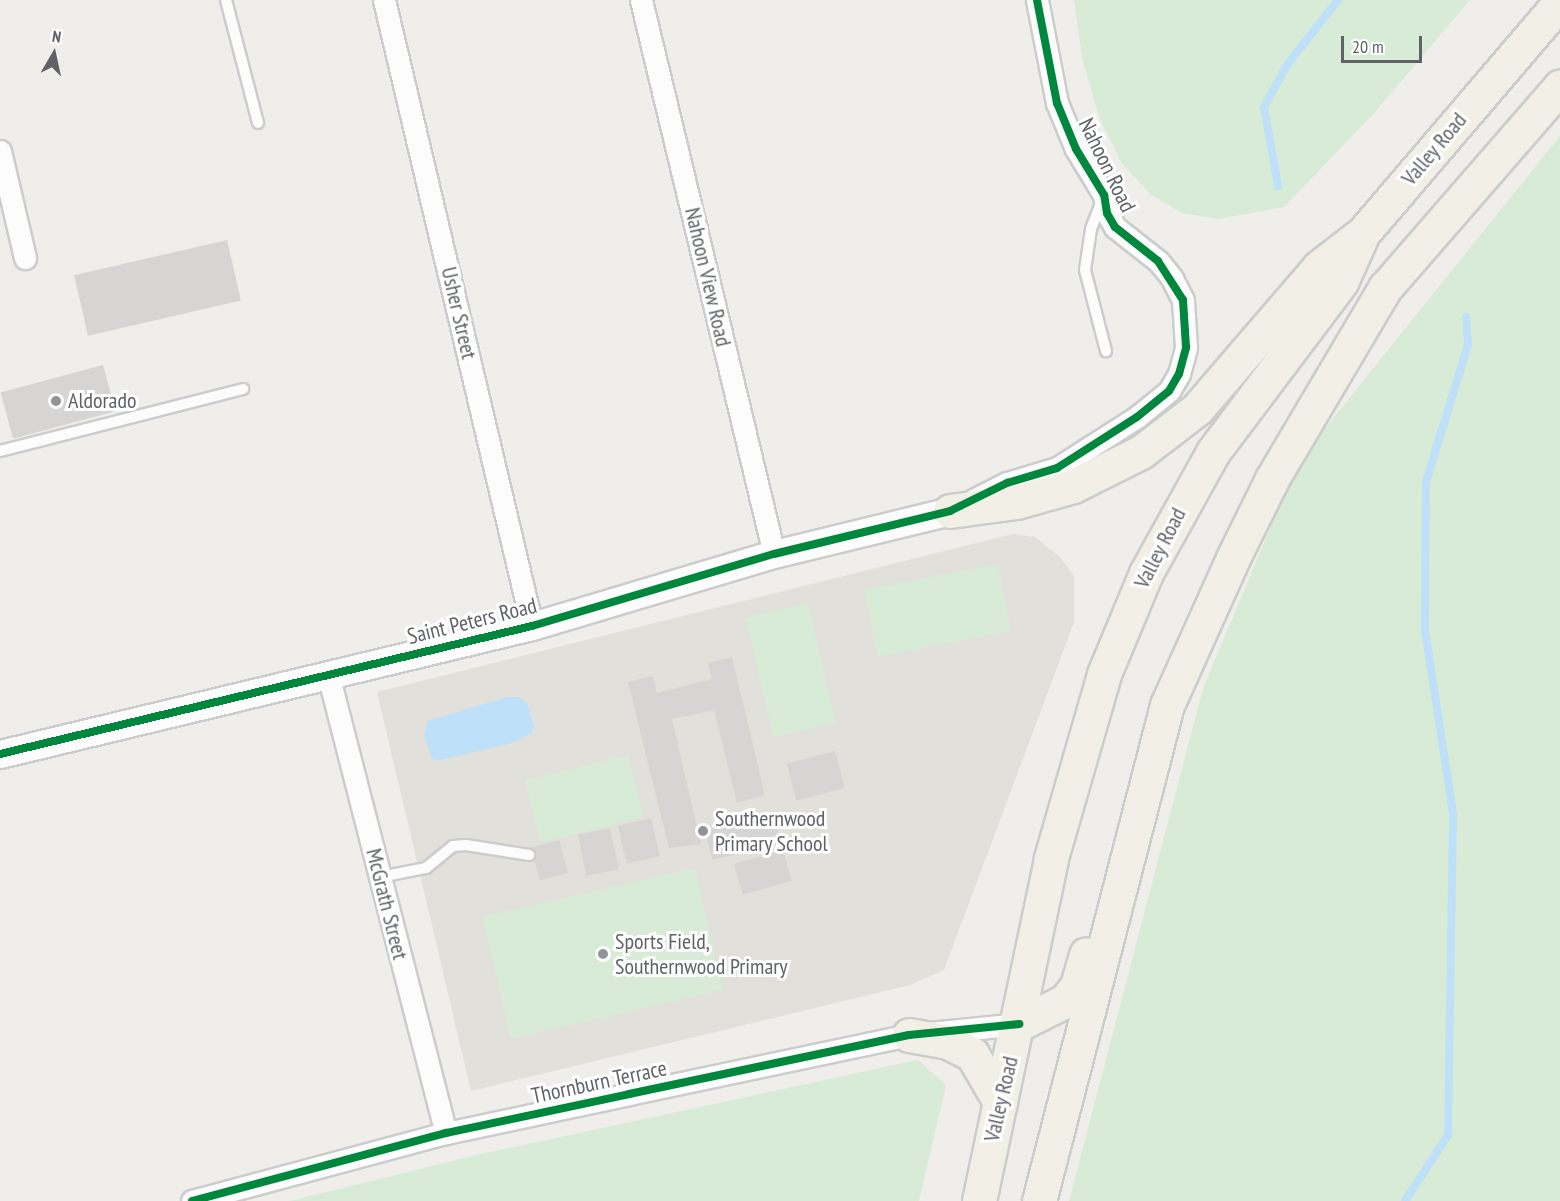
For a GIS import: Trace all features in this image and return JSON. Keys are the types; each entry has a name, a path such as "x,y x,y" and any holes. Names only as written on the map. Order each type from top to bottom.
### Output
{"highway":[{"name":"Valley Road","path":"979,1201 1018,1024 1051,858 1117,638 1173,518 1214,452 1341,282 1363,233 1560,2"},
{"path":"1039,1201 1167,705 1233,558 1272,479 1385,288 1560,87"},
{"path":"950,511 1016,502 1073,486 1141,452 1197,409 1319,267 1363,233"},
{"path":"1018,1024 1049,1012 1077,986 1114,855 1149,774"},
{"path":"909,1035 948,1042 972,1054 1000,1102"}],"street":[{"name":"Usher Street","path":"384,0 532,626"},
{"name":"Nahoon View Road","path":"641,0 774,554"},
{"name":"Nahoon Road","path":"950,511 1007,483 1040,475 1078,457 1156,403 1179,374 1186,346 1183,300 1158,261 1115,227 1107,213 1104,195 1076,149 1057,103 1037,0"},
{"path":"0,151 25,258"},
{"name":"Saint Peters Road","path":"0,754 532,626 774,554 950,511"},
{"name":"McGrath Street","path":"328,674 446,1133"},
{"name":"Thornburn Terrace","path":"192,1201 446,1133 909,1035 1018,1024"}],"lane":[{"path":"226,0 258,123"},
{"path":"1104,195 1091,229 1085,270 1106,351"},
{"path":"0,452 243,389"},
{"path":"380,877 426,868 453,846 466,844 529,855"}],"shaded area":[{"name":"Southernwood Primary School","path":"1013,534 1035,537 1060,557 1074,576 1074,622 944,970 910,985 471,1091 377,692"}],"green space":[{"path":"1074,0 1470,0 1375,112 1284,207 1218,219 1182,213 1150,194 1121,162 1099,117 1083,62"},
{"path":"1560,136 1560,1201 1069,1201 1203,688 1298,462"},
{"path":"998,564 1011,631 877,657 864,590"},
{"path":"808,603 836,723 773,737 746,617"},
{"path":"628,755 643,817 541,843 525,781"},
{"name":"Sports Field, Southernwood Primary","path":"695,868 723,990 511,1039 483,917"},
{"path":"918,1060 946,1085 919,1201 290,1201 481,1154"}],"water":[{"path":"507,697 520,697 527,703 534,726 531,734 512,743 440,760 432,759 424,736 428,721"}],"building":[{"path":"227,240 241,300 88,336 74,275"},
{"name":"Aldorado","path":"103,365 115,411 13,439 1,392"},
{"path":"732,657 765,795 737,803 714,710 672,719 701,844 669,848 628,682 653,676 657,693 712,679 708,663"},
{"path":"835,751 845,788 797,801 787,764"},
{"path":"774,814 781,843 712,860 705,831"},
{"path":"651,818 660,856 627,864 618,826"},
{"path":"610,828 619,869 586,876 578,835"},
{"path":"559,840 568,873 540,880 531,848"},
{"path":"783,850 792,881 743,895 734,864"}],"waterway":[{"path":"1278,186 1264,107 1287,65 1338,0"},
{"path":"1405,1201 1448,1135 1453,813 1425,630 1426,482 1468,345 1466,317"}],"cycle path":[{"path":"0,754 532,626 774,554 950,511 1007,483 1057,468 1137,417 1169,391 1179,374 1186,347 1183,300 1158,261 1115,227 1107,213 1104,195 1076,149 1057,103 1037,0"},
{"path":"192,1201 446,1133 909,1035 1019,1024"}],"place":[{"name":"Aldorado","path":"56,401"},
{"name":"Southernwood Primary School","path":"703,831"},
{"name":"Sports Field, Southernwood Primary","path":"603,954"}]}
